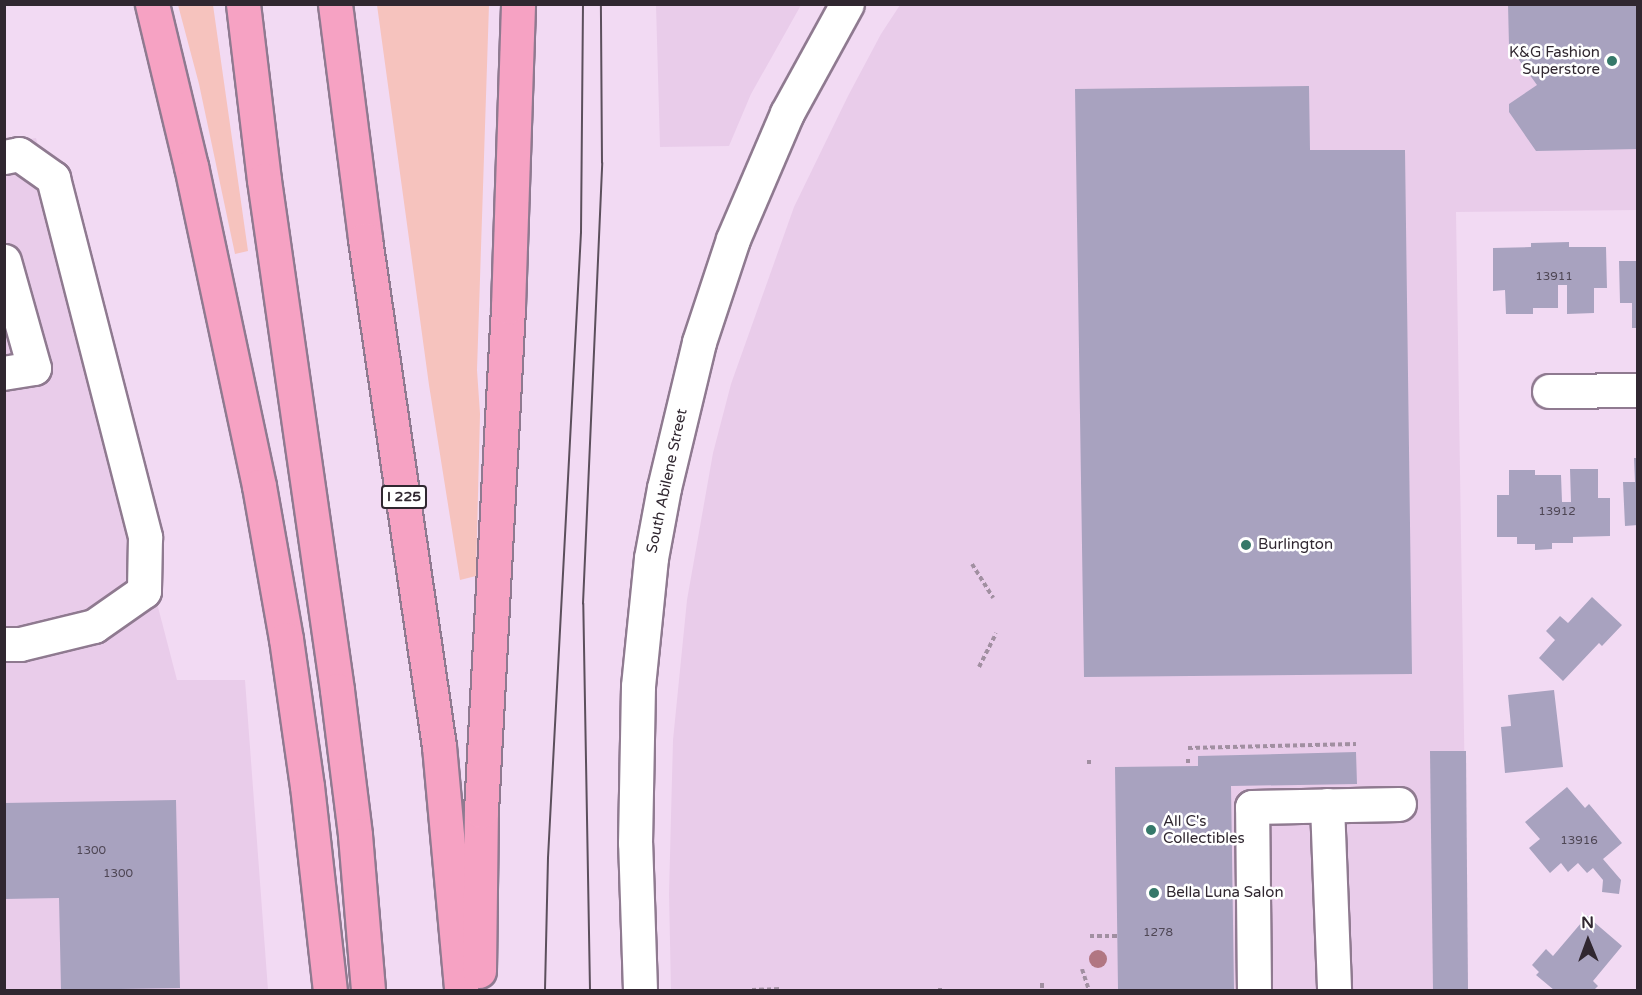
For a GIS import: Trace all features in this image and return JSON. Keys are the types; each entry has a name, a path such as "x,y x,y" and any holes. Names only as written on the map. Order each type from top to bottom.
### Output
{"highway":[{"path":"152,4 191,166 259,486 286,639 307,786 330,990"},
{"path":"243,4 264,180 337,690 355,835 368,990"},
{"name":"I 225","path":"335,4 365,239 439,747 461,990"},
{"path":"478,990 481,811 508,307 518,4"}],"street":[{"name":"South Abilene Street","path":"640,990 635,843 638,686 651,558 664,488 694,360 733,240 787,113 847,4"},
{"path":"4,157 19,154 53,178 142,525 144,591 94,626 20,644 4,644"},
{"path":"4,261 34,368 4,374"},
{"path":"1549,391 1638,390"},
{"path":"1254,990 1252,807 1400,804"},
{"path":"1327,805 1334,990"}],"path":[{"path":"972,564 993,598"},
{"path":"979,667 996,633"},
{"path":"1188,748 1356,744"},
{"path":"1090,936 1117,936"},
{"path":"1082,969 1089,990"},
{"path":"1042,983 1042,990"},
{"path":"752,990 780,989"}],"shaded area":[{"path":"178,5 213,5 248,251 235,254 199,84"},
{"path":"377,5 489,5 477,370 480,414 476,576 460,580 429,385"},
{"path":"656,5 801,5 751,94 729,146 660,147"},
{"path":"900,5 1637,5 1637,210 1456,212 1468,990 671,990 669,894 673,740 687,600 713,453 731,384 794,207 848,96 881,34"},
{"path":"36,138 177,680 245,680 268,990 5,990 4,143"}],"building":[{"path":"1508,4 1638,4 1638,149 1536,151 1509,112 1509,104 1537,85 1509,46"},
{"path":"1309,86 1310,150 1405,150 1412,674 1084,677 1075,89"},
{"path":"1569,242 1569,247 1606,247 1607,288 1594,288 1594,313 1567,314 1567,285 1558,285 1558,308 1533,308 1533,314 1506,314 1505,290 1493,291 1493,248 1531,247 1531,243"},
{"path":"1619,261 1638,261 1638,328 1632,328 1632,303 1620,303"},
{"path":"1634,458 1638,458 1638,525 1625,526 1623,482 1635,482"},
{"path":"1570,469 1598,469 1598,498 1610,498 1610,536 1573,537 1573,543 1552,543 1552,549 1535,550 1535,544 1517,544 1517,537 1497,537 1497,495 1509,495 1509,470 1535,470 1535,475 1561,475 1562,502 1571,502"},
{"path":"1592,597 1622,625 1602,646 1599,643 1563,681 1539,658 1555,640 1546,631 1560,616 1568,623"},
{"path":"1554,690 1563,767 1505,773 1501,727 1511,726 1508,695"},
{"path":"1430,751 1466,751 1468,990 1433,990"},
{"path":"1356,752 1357,784 1231,786 1234,990 1118,990 1115,767 1198,766 1198,756"},
{"path":"1567,787 1585,808 1589,804 1622,843 1603,859 1621,880 1619,894 1602,892 1603,880 1593,868 1587,873 1578,863 1568,872 1561,863 1550,873 1529,848 1540,839 1525,822"},
{"path":"176,800 180,988 61,990 59,898 4,899 4,803"},
{"path":"1587,916 1622,946 1593,981 1598,986 1594,990 1554,990 1536,975 1539,972 1532,965 1546,949 1553,956"}],"tram line":[{"path":"545,990 548,858 581,233 583,4"},
{"path":"590,990 583,604 602,163 601,4"}],"place":[{"name":"K&G Fashion Superstore","path":"1612,61"},
{"name":"Burlington","path":"1246,545"},
{"name":"All C's Collectibles","path":"1151,830"},
{"name":"Bella Luna Salon","path":"1154,893"}]}
